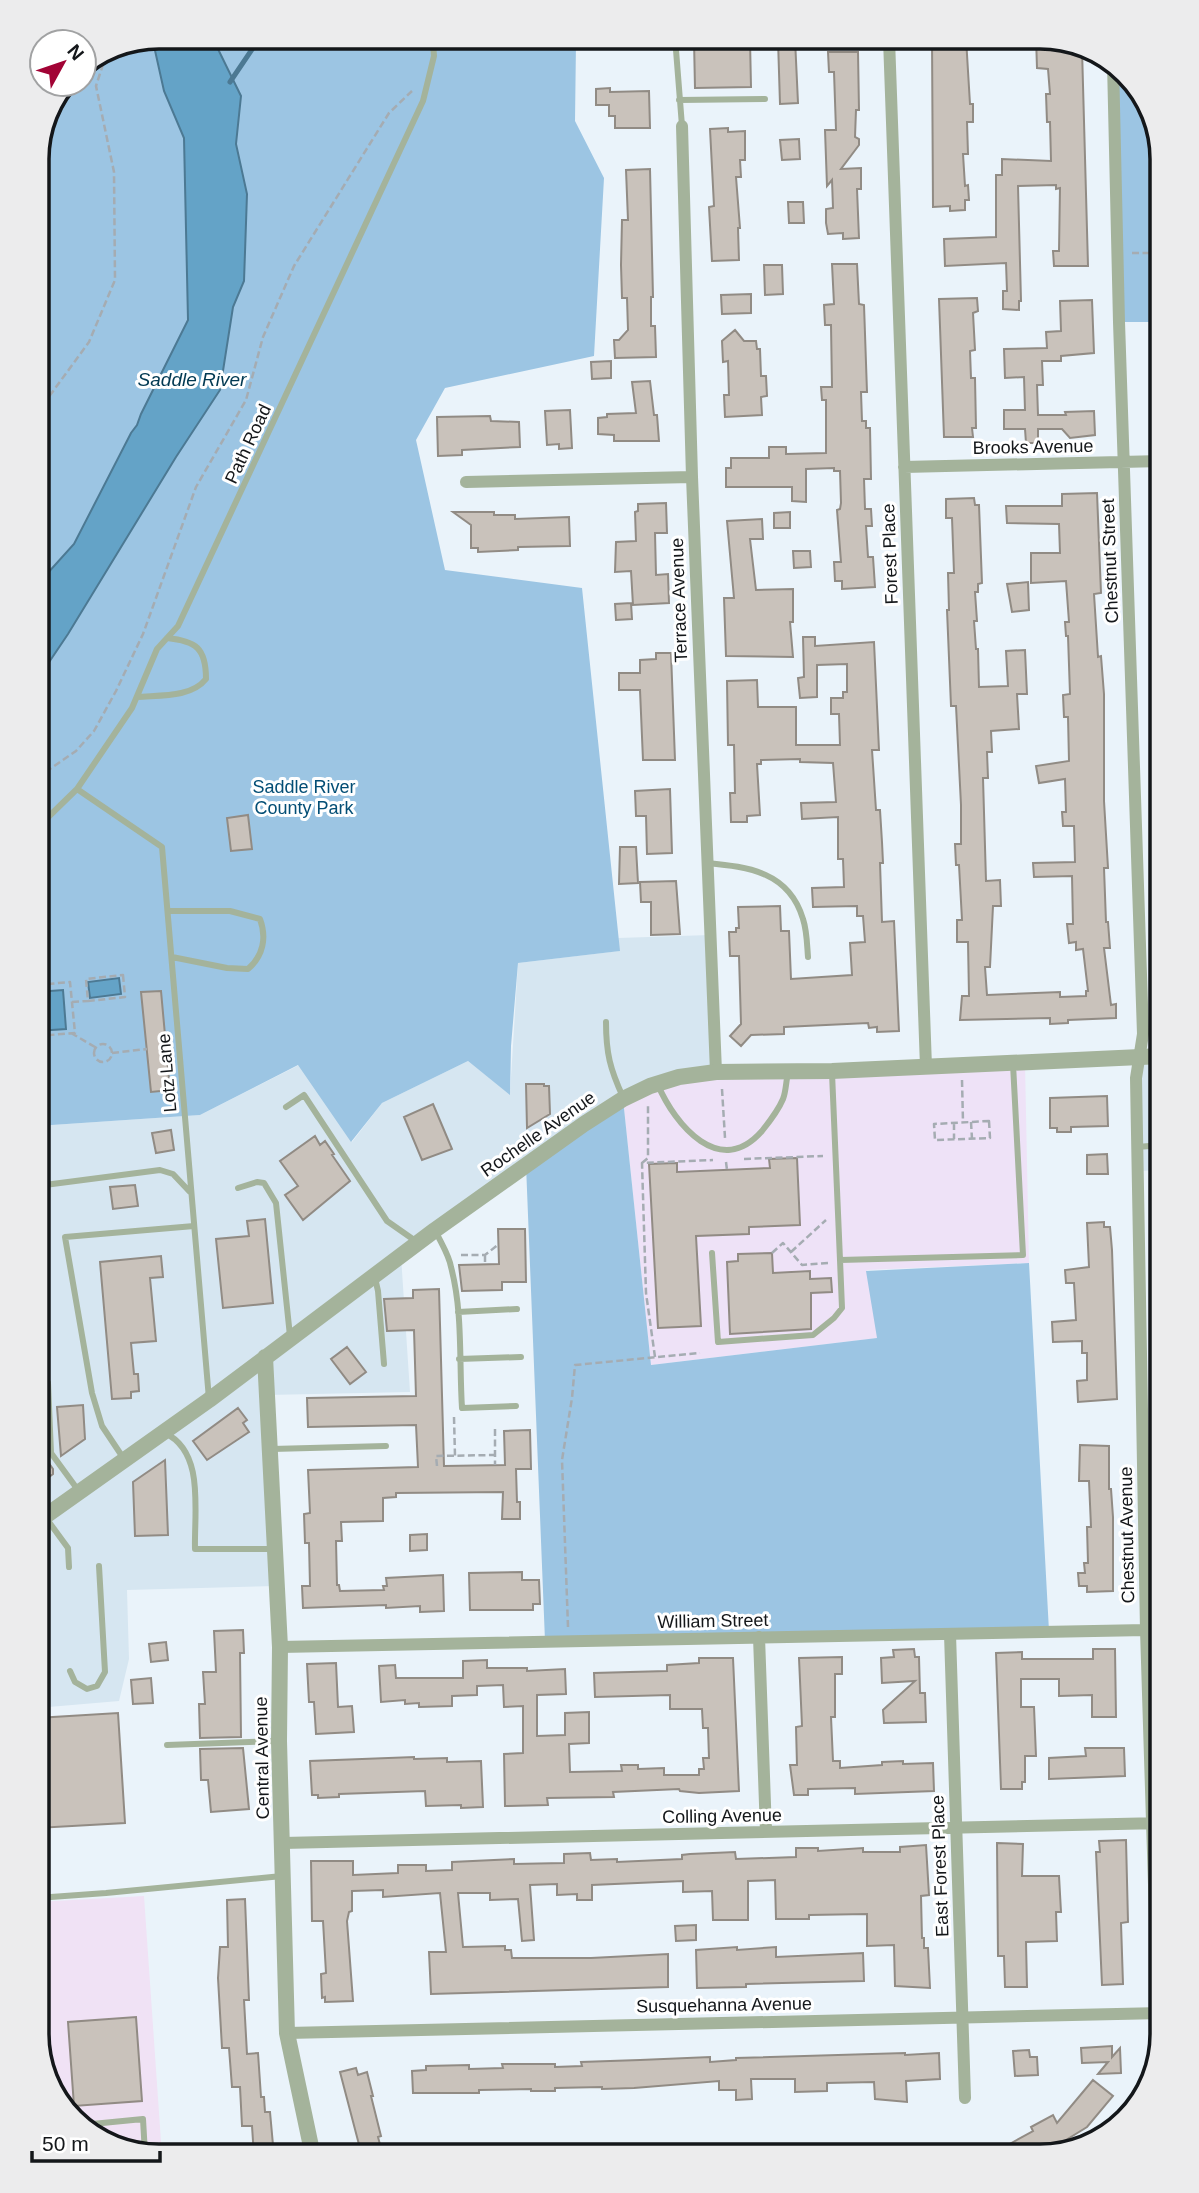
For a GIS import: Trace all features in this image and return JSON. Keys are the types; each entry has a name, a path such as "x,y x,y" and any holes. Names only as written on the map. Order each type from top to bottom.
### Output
{"street":[{"name":"Forest Place","path":"889,49 926,1067"},
{"name":"Chestnut Street","path":"1113,77 1143,1034 1139,1057"},
{"name":"Terrace Avenue","path":"682,126 692,477 716,1072"},
{"name":"Brooks Avenue","path":"904,467 1150,461"},
{"path":"466,482 692,477"},
{"name":"Chestnut Avenue","path":"1139,1057 1136,1078 1137,1147 1146,1630 1150,1710"},
{"name":"Rochelle Avenue","path":"49,1513 209,1400 435,1230 583,1124 623,1099 657,1084 679,1077 716,1072 832,1072 1150,1057"},
{"name":"Central Avenue","path":"265,1357 280,1647 279,1741 287,2033 310,2144"},
{"name":"William Street","path":"280,1647 1146,1630"},
{"name":"East Forest Place","path":"950,1633 965,2098"},
{"path":"759,1637 766,1832"},
{"name":"Colling Avenue","path":"283,1843 1150,1823"},
{"name":"Susquehanna Avenue","path":"287,2033 1150,2013"}],"lane":[{"name":"Path Road","path":"49,816 77,789 132,708 157,649 178,626 423,101 433,49"},
{"path":"676,50 682,126"},
{"path":"679,100 765,99"},
{"path":"137,697 189,692 206,679 203,657 198,648 190,641 167,638"},
{"name":"Lotz Lane","path":"77,789 162,848 209,1400"},
{"path":"707,863 748,867 777,880 792,895 804,920 808,957"},
{"path":"168,911 230,911 260,919 264,930 262,950 248,969 227,968 172,957"},
{"path":"606,1022 606,1051 623,1099"},
{"path":"840,1260 1023,1255 1013,1064"},
{"path":"712,1253 718,1342 813,1335 842,1308 832,1072"},
{"path":"657,1084 681,1125 701,1142 725,1149 739,1147 756,1137 772,1118 783,1098 788,1073"},
{"path":"286,1107 304,1095 387,1221 418,1243"},
{"path":"1137,1147 1150,1146"},
{"path":"49,1184 160,1170 173,1174 192,1193"},
{"path":"238,1188 257,1182 264,1183 276,1203 291,1338"},
{"path":"125,1460 102,1426 92,1393 65,1237 194,1226"},
{"path":"435,1230 451,1264 458,1312 462,1408 516,1406"},
{"path":"374,1276 378,1291 384,1364"},
{"path":"458,1312 517,1309"},
{"path":"459,1359 520,1357"},
{"path":"49,1406 51,1453 80,1492"},
{"path":"163,1432 182,1445 193,1465 195,1549 275,1549"},
{"path":"270,1449 386,1446"},
{"path":"49,1528 68,1548 69,1567"},
{"path":"71,1671 75,1682 86,1689 97,1686 105,1672 99,1566"},
{"path":"167,1745 279,1741"},
{"path":"49,1897 284,1876"},
{"path":"96,2124 143,2119 144,2143"}],"path":[{"path":"49,397 89,342 115,280 114,172 96,86 103,65"},
{"path":"49,770 76,751 94,731 116,691 143,634 196,487 246,400 263,337 294,266 389,113 414,89"},
{"path":"1118,256 1137,252 1150,253"},
{"path":"72,1002 88,1001 125,997 123,975 86,979 88,1001"},
{"path":"49,984 70,982 75,1033 49,1036"},
{"path":"71,1034 96,1048 106,1045 112,1053"},
{"path":"96,1048 95,1056 101,1062 109,1059 112,1053"},
{"path":"112,1053 147,1049"},
{"path":"962,1066 963,1122"},
{"path":"718,1089 722,1089 727,1170"},
{"path":"642,1163 648,1158 647,1107 664,1100"},
{"path":"989,1121 990,1138 935,1140 934,1124 971,1122 989,1121"},
{"path":"971,1122 972,1139"},
{"path":"954,1123 954,1139"},
{"path":"642,1163 823,1156"},
{"path":"642,1163 646,1293 655,1357"},
{"path":"790,1252 826,1220 827,1231"},
{"path":"772,1253 783,1243 802,1265 828,1263 827,1253"},
{"path":"447,1255 485,1255 499,1244"},
{"path":"485,1255 485,1264"},
{"path":"568,1641 562,1460 575,1364 700,1353"},
{"path":"495,1429 495,1465"},
{"path":"437,1466 436,1456 495,1455"}],"shaded area":[{"path":"710,935 716,1072 657,1084 401,1256 410,1392 267,1395 277,1586 127,1590 129,1659 119,1701 49,1707 49,1125 200,1115 299,1065 352,1142 382,1103 468,1061 510,1094 518,963 619,951 618,938"},
{"path":"1139,1057 1150,1057 1150,1170 1138,1171"},
{"path":"1025,1063 1029,1263 867,1270 878,1338 651,1365 623,1099 679,1077"},
{"path":"144,1896 161,2144 131,2140 104,2129 81,2112 57,2076 49,2034 49,1901"}],"green space":[{"name":"Saddle River County Park","path":"576,49 575,121 604,178 594,356 445,388 416,440 445,570 582,588 620,951 518,963 510,1095 468,1061 382,1103 351,1142 298,1065 200,1115 49,1125 49,152 60,110 68,98 98,98 98,68 138,51"},
{"path":"1113,77 1127,92 1142,117 1150,159 1150,322 1119,322"},
{"path":"623,1099 651,1365 877,1338 866,1271 1029,1263 1049,1631 545,1641 526,1165"}],"water":[{"name":"Saddle River","path":"155,49 218,49 241,96 236,144 247,194 244,281 233,307 220,390 49,662 49,572 74,544 137,425 188,320 184,138 164,91"},
{"path":"119,978 121,994 90,998 88,982"},
{"path":"63,990 66,1029 49,1030 49,991"}],"building":[{"path":"694,49 750,49 751,87 695,88"},
{"path":"778,49 795,49 798,103 780,104"},
{"path":"932,49 967,49 970,104 973,104 973,122 967,122 968,154 963,154 965,186 968,185 969,200 965,200 965,210 950,211 950,206 933,207"},
{"path":"1036,49 1061,51 1082,58 1088,266 1054,266 1053,251 1059,251 1060,188 1056,189 1056,185 1018,186 1021,301 1019,310 1003,309 1003,291 1007,291 1006,263 945,266 944,239 996,237 996,175 1002,175 1002,159 1051,161 1046,94 1050,94 1048,69 1037,68"},
{"path":"828,52 858,52 859,110 856,110 855,137 859,139 859,145 841,169 861,168 861,189 857,189 859,238 843,239 843,233 828,234 826,223 826,209 833,208 832,180 827,186 825,130 836,130 834,72 829,72"},
{"path":"610,88 610,92 649,91 650,128 615,128 615,116 609,116 609,105 596,105 596,89"},
{"path":"728,128 728,132 745,131 745,160 740,160 741,177 736,177 740,228 739,260 712,261 709,207 714,206 710,129"},
{"path":"799,139 800,159 782,160 780,140"},
{"path":"650,169 653,297 651,326 655,326 656,357 615,358 614,340 619,340 628,330 627,298 622,298 621,265 622,220 628,220 626,170"},
{"path":"788,202 803,202 804,223 789,223"},
{"path":"832,264 857,264 859,304 864,305 867,392 861,392 862,421 866,421 866,428 870,428 871,479 864,479 865,509 871,509 872,526 866,526 868,557 873,557 875,587 842,589 842,581 835,581 834,562 841,562 837,510 840,509 841,503 840,471 834,471 834,468 806,469 806,502 792,501 792,487 726,487 726,468 731,468 731,458 769,458 769,447 786,447 786,454 826,453 826,400 822,400 821,387 832,387 831,325 825,325 824,305 834,304"},
{"path":"764,265 782,265 783,294 765,295"},
{"path":"751,294 751,313 722,314 721,295"},
{"path":"977,298 978,311 973,313 975,350 970,351 971,378 975,378 976,428 972,428 973,437 944,437 939,299"},
{"path":"1092,300 1094,353 1061,356 1061,361 1042,361 1043,385 1037,385 1038,415 1094,411 1095,435 1070,438 1062,429 1038,429 1038,443 1026,443 1025,429 1004,429 1004,410 1025,410 1024,377 1005,378 1004,349 1047,348 1046,332 1061,331 1060,301"},
{"path":"735,330 744,341 756,341 757,349 760,349 761,376 766,376 767,396 761,397 762,415 725,417 724,395 729,395 728,361 723,362 722,341"},
{"path":"611,361 611,378 592,379 591,362"},
{"path":"650,381 659,441 614,441 614,435 598,434 598,418 607,417 607,414 636,413 632,382"},
{"path":"570,410 572,448 559,449 559,444 547,445 545,411"},
{"path":"490,416 491,421 519,422 520,447 462,450 462,455 438,456 437,417"},
{"path":"1097,493 1101,593 1094,594 1098,657 1101,656 1104,694 1104,801 1108,868 1104,868 1110,948 1104,948 1111,1005 1116,1004 1116,1018 1068,1020 1068,1023 1050,1024 1050,1018 960,1020 962,996 969,996 968,942 957,942 957,920 962,920 955,844 961,844 961,805 956,706 951,706 947,610 948,573 954,573 952,518 946,518 946,499 974,498 975,505 979,505 982,583 978,584 978,592 975,592 977,621 974,621 979,687 1008,686 1006,651 1025,650 1027,694 1017,694 1019,729 991,731 992,752 987,752 988,778 983,778 986,881 1000,880 1001,906 993,906 990,967 985,967 987,995 1060,992 1060,997 1086,996 1088,991 1083,949 1076,950 1076,942 1069,943 1067,924 1073,924 1072,876 1034,877 1033,863 1075,862 1074,826 1063,826 1062,812 1066,812 1065,779 1039,783 1036,766 1069,761 1068,717 1064,717 1063,695 1070,694 1065,622 1069,622 1066,581 1031,583 1031,553 1060,553 1059,524 1007,523 1006,506 1062,506 1062,494"},
{"path":"666,503 667,533 655,533 656,575 668,574 669,603 633,605 631,571 615,572 616,542 636,541 635,512 638,511 638,504"},
{"path":"453,512 494,512 494,515 515,515 515,519 569,517 570,546 518,547 518,550 478,552 478,548 471,548 471,525"},
{"path":"790,512 790,528 774,528 774,513"},
{"path":"762,519 763,539 750,539 756,590 793,589 793,622 790,622 793,657 726,656 724,598 734,598 727,521"},
{"path":"793,551 810,551 811,567 794,568"},
{"path":"1028,582 1029,610 1012,612 1007,584"},
{"path":"631,603 632,619 616,620 615,604"},
{"path":"803,637 815,637 815,646 874,642 879,750 872,750 876,810 880,810 882,842 882,922 894,921 899,1031 877,1032 877,1027 869,1028 868,1023 784,1027 784,1034 751,1035 741,1046 730,1036 741,1024 739,956 730,956 729,932 736,932 736,928 739,928 738,907 780,906 781,931 789,931 791,979 852,975 850,943 865,942 863,916 857,916 857,906 813,907 812,888 844,887 843,859 838,859 838,817 802,819 801,803 836,802 833,763 800,762 800,759 761,760 761,764 757,764 760,815 747,816 747,822 731,822 730,793 735,793 734,745 728,745 727,681 757,680 758,707 796,707 796,745 840,745 839,714 831,714 831,698 843,698 843,692 847,692 847,664 817,665 817,697 800,698 798,678 804,677"},
{"path":"656,653 671,653 675,760 643,760 640,690 619,690 619,673 640,673 640,660 656,659"},
{"path":"670,789 672,853 647,854 646,816 636,816 635,791"},
{"path":"248,815 252,849 231,851 227,818"},
{"path":"620,847 636,847 638,883 619,884"},
{"path":"676,881 680,934 651,935 651,902 641,902 640,882"},
{"path":"161,991 170,1090 151,1092 141,992"},
{"path":"526,1084 549,1086 550,1114 527,1128"},
{"path":"1107,1096 1108,1126 1071,1127 1071,1132 1057,1132 1057,1128 1050,1128 1050,1098"},
{"path":"433,1104 452,1149 422,1160 404,1117"},
{"path":"171,1130 174,1150 156,1153 152,1133"},
{"path":"315,1136 320,1145 325,1141 350,1181 303,1220 285,1195 298,1186 280,1161"},
{"path":"1107,1154 1108,1174 1087,1174 1087,1155"},
{"path":"797,1158 800,1225 749,1227 749,1234 696,1236 701,1326 658,1328 649,1164 677,1163 677,1172 770,1168 769,1159"},
{"path":"135,1185 138,1206 113,1209 110,1187"},
{"path":"265,1219 273,1303 223,1308 216,1239 249,1236 247,1221"},
{"path":"1104,1222 1104,1227 1110,1227 1112,1250 1117,1399 1078,1402 1077,1381 1087,1380 1087,1353 1082,1353 1082,1341 1053,1342 1052,1322 1076,1320 1074,1283 1066,1283 1065,1270 1089,1267 1087,1223"},
{"path":"498,1229 525,1229 526,1282 502,1282 502,1290 462,1291 459,1265 499,1264"},
{"path":"772,1253 773,1273 810,1271 810,1279 831,1278 832,1292 811,1293 811,1329 730,1334 727,1262 738,1261 738,1254"},
{"path":"161,1256 163,1277 150,1278 156,1341 131,1343 134,1374 138,1374 139,1391 131,1392 131,1398 112,1399 100,1262"},
{"path":"439,1289 444,1466 505,1465 504,1431 530,1430 531,1469 516,1469 520,1519 502,1519 503,1492 396,1493 396,1497 383,1498 383,1521 341,1522 342,1541 336,1541 337,1585 340,1591 384,1590 383,1586 387,1586 386,1578 443,1575 444,1611 420,1612 420,1606 386,1608 386,1605 303,1608 302,1586 310,1586 309,1543 305,1543 304,1514 310,1513 308,1470 418,1467 416,1425 308,1427 307,1398 416,1396 414,1330 387,1331 384,1299 413,1298 413,1290"},
{"path":"347,1347 366,1372 350,1384 331,1359"},
{"path":"83,1405 85,1439 61,1456 57,1407"},
{"path":"238,1408 247,1420 243,1423 249,1432 207,1460 193,1441"},
{"path":"1080,1445 1109,1446 1113,1591 1087,1592 1087,1586 1079,1586 1078,1573 1085,1573 1084,1563 1088,1563 1087,1527 1091,1527 1089,1481 1079,1481"},
{"path":"165,1460 168,1535 135,1536 133,1482"},
{"path":"49,1463 53,1469 53,1474 49,1477"},
{"path":"427,1534 427,1550 410,1551 410,1535"},
{"path":"522,1572 522,1580 539,1580 540,1604 533,1604 533,1610 470,1610 469,1573"},
{"path":"243,1630 244,1653 240,1653 241,1737 200,1738 199,1704 205,1704 203,1672 216,1672 214,1631"},
{"path":"166,1642 168,1660 151,1662 149,1644"},
{"path":"914,1649 915,1657 919,1657 920,1693 925,1693 926,1722 884,1723 883,1710 915,1681 882,1683 881,1658 894,1657 893,1650"},
{"path":"1093,1649 1115,1649 1116,1717 1092,1717 1092,1695 1059,1696 1059,1679 1021,1679 1021,1707 1034,1707 1036,1756 1025,1756 1025,1782 1022,1782 1022,1789 1001,1789 996,1653 1022,1652 1022,1659 1093,1659"},
{"path":"842,1657 842,1674 835,1674 835,1717 831,1717 833,1761 840,1761 840,1768 882,1765 882,1762 933,1763 934,1791 855,1794 855,1788 808,1789 808,1795 794,1795 790,1765 797,1765 796,1727 802,1726 799,1658"},
{"path":"699,1658 733,1658 739,1791 699,1793 679,1789 613,1792 614,1797 547,1798 548,1805 505,1806 504,1754 523,1753 523,1706 504,1707 503,1685 477,1686 477,1695 452,1696 452,1706 419,1707 419,1703 405,1704 405,1700 381,1702 379,1666 395,1665 396,1678 463,1678 463,1661 487,1660 487,1668 527,1668 527,1671 565,1669 566,1694 537,1695 537,1736 565,1735 565,1713 589,1712 589,1743 569,1744 570,1772 622,1771 621,1765 638,1765 638,1769 664,1768 664,1775 699,1775 699,1769 704,1769 703,1758 709,1758 708,1728 703,1728 702,1709 670,1709 670,1695 595,1697 594,1673 667,1671 667,1665 699,1663"},
{"path":"336,1663 338,1707 352,1706 354,1732 316,1734 314,1702 309,1702 307,1664"},
{"path":"151,1678 153,1703 133,1704 131,1680"},
{"path":"118,1713 125,1823 49,1827 49,1717"},
{"path":"243,1748 249,1809 211,1812 208,1780 201,1780 200,1749"},
{"path":"1085,1748 1124,1748 1125,1776 1049,1779 1049,1758 1086,1756"},
{"path":"447,1758 447,1762 481,1761 483,1807 426,1806 425,1791 339,1794 339,1797 318,1798 318,1795 312,1795 310,1761"},
{"path":"1126,1840 1128,1922 1121,1923 1123,1984 1102,1985 1096,1852 1100,1852 1099,1841"},
{"path":"997,1843 1023,1844 1022,1876 1059,1876 1061,1912 1056,1912 1057,1941 1026,1942 1027,1987 1005,1987 1004,1956 998,1956"},
{"path":"926,1845 929,1895 921,1896 922,1938 924,1948 928,1948 930,1988 895,1986 894,1945 867,1946 867,1914 809,1915 809,1919 776,1919 775,1880 748,1881 748,1920 713,1920 712,1891 683,1892 683,1881 592,1885 592,1900 577,1900 577,1894 557,1895 557,1884 530,1885 534,1940 522,1941 518,1899 490,1900 490,1893 458,1893 463,1947 505,1946 505,1950 511,1950 512,1958 668,1954 668,1987 431,1994 429,1952 446,1952 440,1893 383,1897 383,1890 352,1891 352,1911 349,1912 347,1921 353,2001 325,2002 325,1997 322,1998 321,1974 326,1973 323,1921 312,1921 311,1861 353,1861 353,1875 398,1873 398,1865 426,1865 426,1871 452,1870 452,1862 514,1859 514,1864 564,1863 564,1854 590,1853 591,1860 617,1859 617,1862 682,1859 682,1855 735,1852 736,1859 796,1857 796,1848 818,1848 818,1851 863,1848 863,1852 900,1852 900,1847"},
{"path":"245,1899 249,2000 244,2000 247,2054 258,2053 261,2097 264,2097 265,2112 270,2112 273,2144 253,2144 252,2126 242,2126 240,2087 232,2087 229,2048 222,2048 218,1978 220,1947 228,1947 227,1900"},
{"path":"696,1925 696,1940 676,1941 675,1926"},
{"path":"737,1947 737,1950 776,1947 776,1957 863,1953 864,1981 697,1988 696,1950"},
{"path":"136,2017 142,2101 76,2106 68,2022"},
{"path":"1112,2046 1112,2057 1120,2048 1121,2073 1098,2074 1108,2062 1082,2063 1081,2048"},
{"path":"1029,2050 1030,2057 1037,2057 1038,2075 1015,2076 1013,2051"},
{"path":"939,2053 940,2079 906,2081 907,2102 875,2099 874,2082 827,2083 827,2091 795,2092 795,2079 751,2079 752,2099 736,2100 736,2090 719,2090 719,2081 634,2088 413,2093 412,2071 426,2070 426,2066 469,2065 469,2069 503,2068 502,2064 555,2064 555,2067 582,2066 581,2062 710,2057 710,2062 736,2058"},
{"path":"356,2068 358,2075 367,2072 381,2136 378,2137 380,2144 359,2144 340,2072"},
{"path":"1093,2080 1113,2096 1087,2127 1064,2141 1010,2144 1033,2131 1031,2127 1053,2115 1057,2123"}],"waterway":[{"path":"230,82 252,49"}]}
